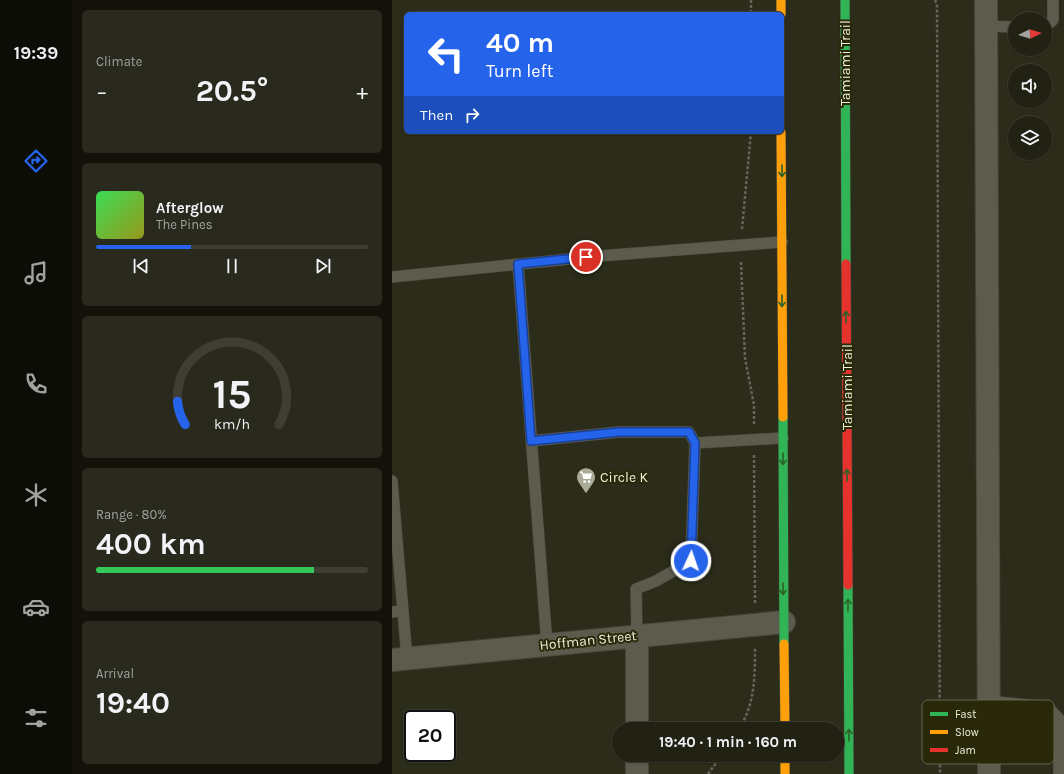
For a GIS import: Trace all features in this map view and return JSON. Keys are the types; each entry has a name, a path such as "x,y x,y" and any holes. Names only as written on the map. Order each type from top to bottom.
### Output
{"main road":[{"path":"781,0 781,12"},
{"name":"Tamiami Trail","path":"845,0 849,774"},
{"path":"782,134 784,722"},
{"path":"785,762 785,774"}],"street":[{"path":"986,0 988,700"},
{"name":"Hoffman Street","path":"399,660 637,635 784,622"},
{"path":"637,635 637,722"},
{"path":"637,762 637,774"},
{"path":"989,764 989,774"}],"lane":[{"path":"1052,21 1053,0"},
{"path":"986,26 1008,27"},
{"path":"392,277 599,256 782,242"},
{"path":"518,264 547,645"},
{"path":"531,441 619,432 689,432 695,443 691,561 636,589 637,635"},
{"path":"695,443 783,438"},
{"path":"392,481 399,660"},
{"path":"1054,714 1059,719 1059,774"}],"path":[{"path":"751,0 751,12"},
{"path":"935,0 937,12 940,700"},
{"path":"708,774 717,762"},
{"path":"940,764 940,774"}],"traffic: fast":[{"path":"845,0 846,264"},
{"path":"783,417 784,644"},
{"path":"848,585 849,774"}],"traffic: slow":[{"path":"781,0 781,12"},
{"path":"781,134 783,417"},
{"path":"784,644 785,722"},
{"path":"785,762 785,774"}],"traffic: jam":[{"path":"846,264 848,585"}],"place":[{"name":"Circle K","path":"586,494"}],"route":[{"path":"586,257 518,264 531,441 619,432 689,432 695,443 691,561"}]}
